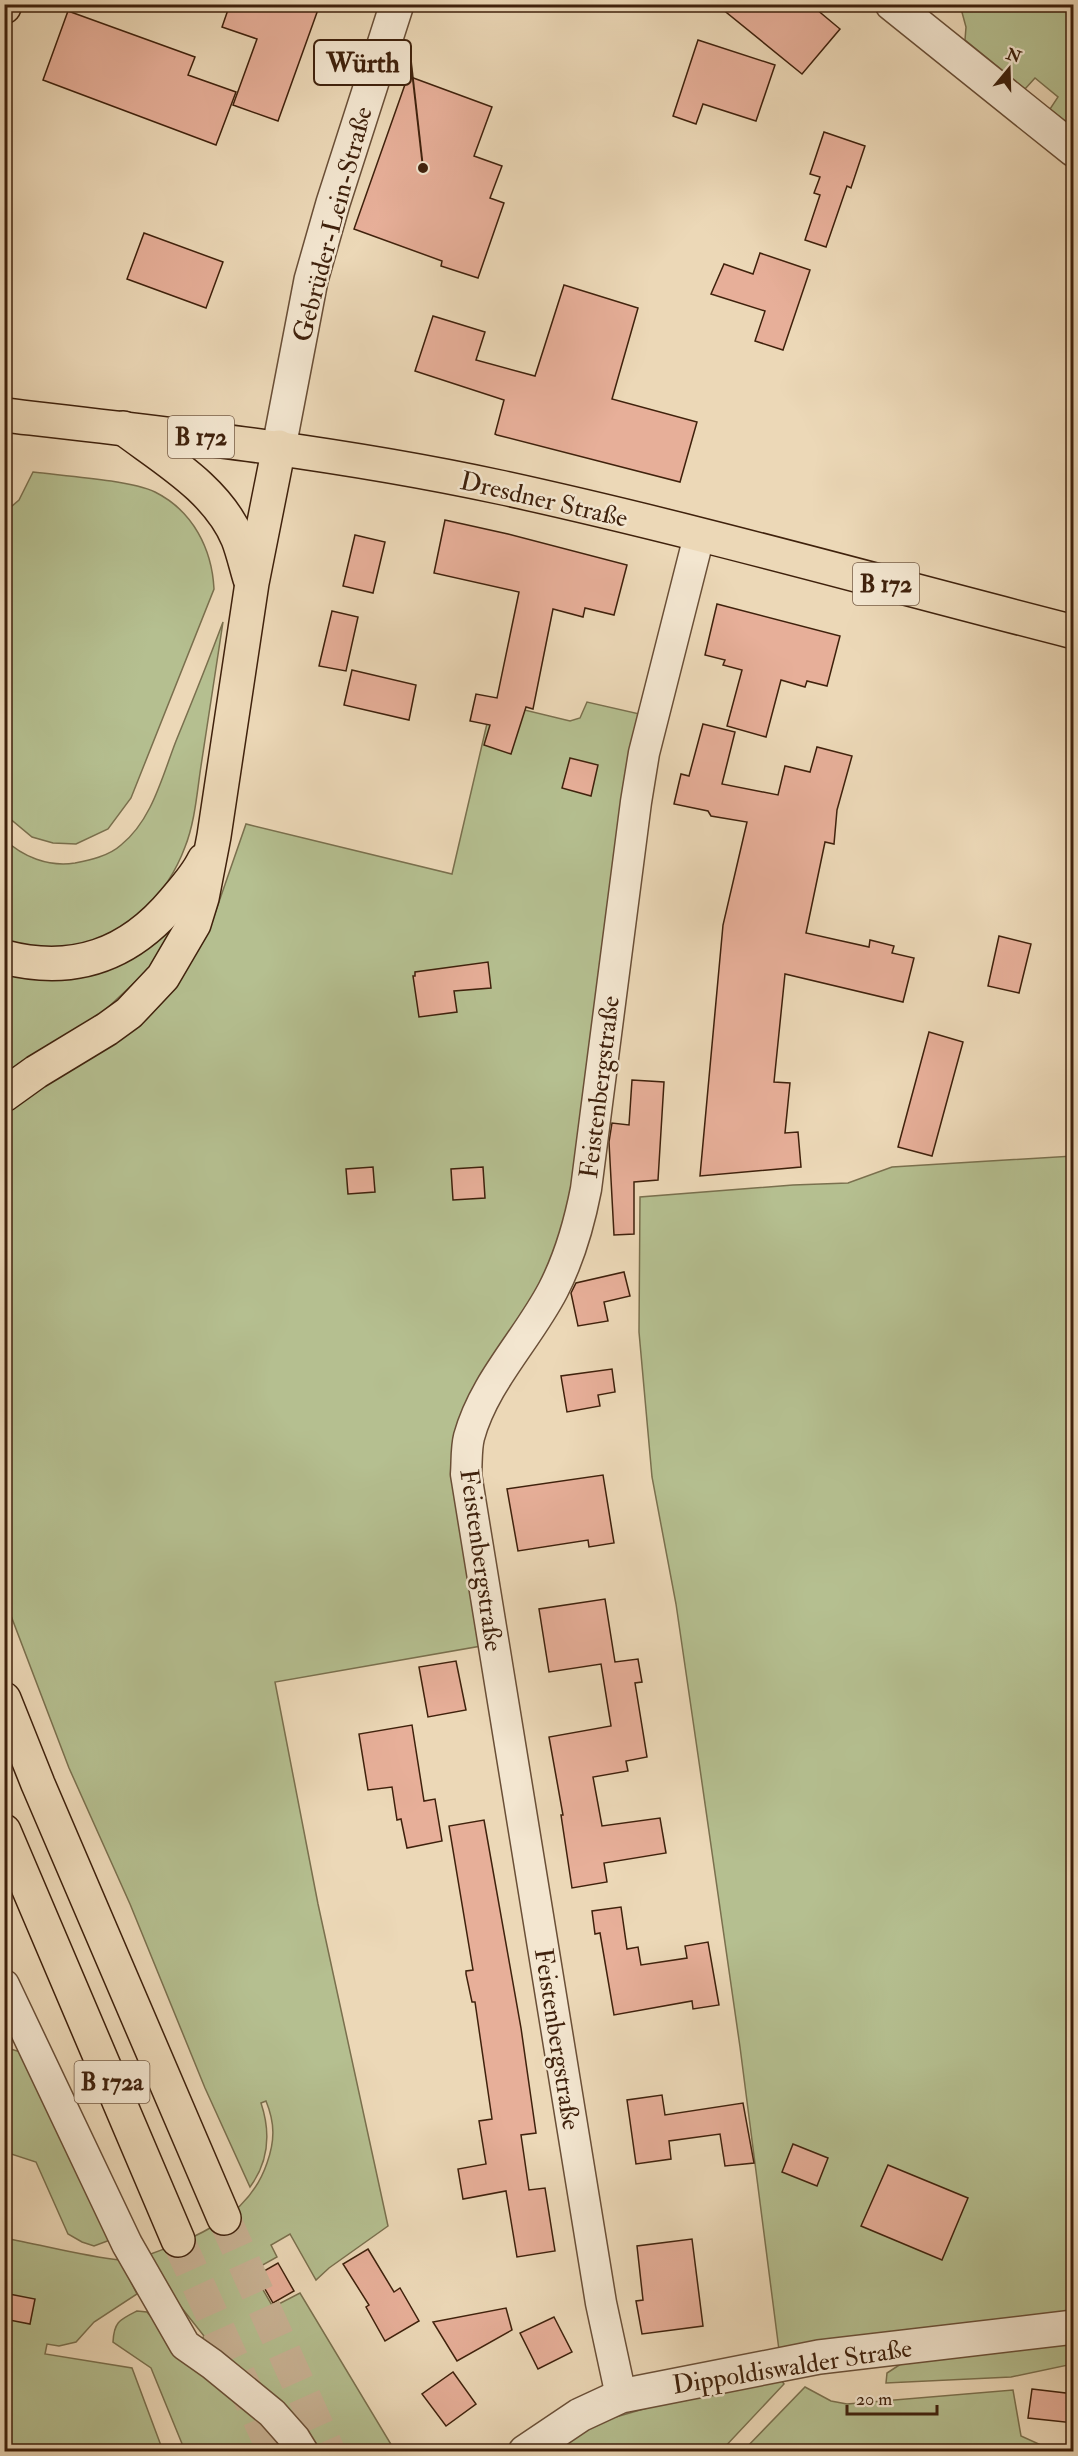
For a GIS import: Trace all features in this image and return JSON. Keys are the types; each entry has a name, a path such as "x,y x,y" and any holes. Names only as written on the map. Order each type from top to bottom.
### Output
{"main road":[{"name":"Dresdner Straße","path":"4,415 279,447 496,487 699,536 1074,632"},
{"path":"123,429 183,472 208,496 237,538 252,583"},
{"path":"4,1095 129,1013 163,977 194,924 202,898 214,836 252,583 279,447"},
{"path":"4,957 41,963 69,963 95,957 121,947 143,934 180,895 201,867 214,836"},
{"name":"B 172a","path":"4,1699 38,1784 224,2218"},
{"name":"B 172a","path":"4,1831 178,2240"}],"street":[{"name":"Gebrüder-Lein-Straße","path":"279,447 311,280 336,192 397,4"},
{"path":"892,4 1074,150"},
{"name":"Feistenbergstraße","path":"621,2396 602,2303 466,1474 469,1440 477,1414 488,1390 523,1340 552,1290 572,1250 579,1226 586,1189 644,753 699,536"},
{"path":"4,1984 127,2244 185,2345 272,2413 303,2451"},
{"name":"Dippoldiswalder Straße","path":"525,2451 580,2415 621,2396 819,2357 1074,2327"}],"green space":[{"path":"960,5 1073,5 1073,127 1050,109 1058,97 1035,78 1025,89 965,40 966,27"},
{"path":"33,472 129,484 155,492 168,500 190,520 198,533 209,560 214,589 131,798 108,829 76,844 53,843 32,837 5,812 5,512 19,500"},
{"path":"223,622 193,817 185,847 168,881 143,911 128,924 95,943 76,948 49,949 5,941 4,839 28,856 46,862 65,864 105,855 132,835 155,797"},
{"path":"492,702 570,721 580,718 587,702 644,715 563,1247 479,1386 481,1646 275,1682 318,1904 388,2226 329,2268 316,2280 290,2234 271,2245 277,2257 252,2271 273,2307 300,2293 395,2451 315,2451 201,2340 204,2336 166,2288 148,2255 202,2232 234,2211 248,2198 259,2182 267,2163 273,2140 272,2124 266,2101 261,2103 267,2136 264,2157 250,2187 205,2088 130,1904 69,1768 5,1600 4,1111 198,945 212,922 246,824 452,874"},
{"path":"170,920 178,925 150,968 102,1013 31,1056 5,1076 5,975 36,979"},
{"path":"1073,1156 1073,2311 779,2350 740,2047 698,1755 676,1604 652,1477 639,1332 640,1197 848,1183 892,1167"},
{"path":"4,2047 24,2053 110,2240 94,2246 68,2234 36,2162 5,2152"},
{"path":"4,2238 120,2260 137,2294 94,2322 76,2342 59,2346 47,2344 45,2354 132,2368 163,2451 5,2451"},
{"path":"137,2311 147,2312 181,2352 245,2406 290,2451 185,2451 151,2368 113,2342 119,2322"},
{"path":"1073,2341 1073,2364 1011,2377 886,2383 887,2373 910,2358"},
{"path":"779,2376 784,2384 721,2451 547,2452 602,2421 671,2401 753,2387"},
{"path":"805,2387 831,2401 847,2404 1013,2390 1021,2436 1054,2451 743,2451"}],"building":[{"path":"230,4 320,4 278,121 233,105 257,39 222,27"},
{"path":"716,4 810,4 840,29 802,74"},
{"path":"68,11 195,57 188,75 236,92 216,145 43,80"},
{"path":"698,40 775,65 756,121 703,104 696,124 673,116"},
{"path":"408,76 492,107 474,156 502,166 490,198 504,203 478,278 441,266 442,261 354,229"},
{"path":"824,132 865,146 851,188 847,186 826,247 805,240 820,195 814,193 820,177 810,174"},
{"path":"144,233 223,262 206,308 127,279"},
{"path":"760,253 810,270 783,350 755,341 765,311 711,294 724,264 753,274"},
{"path":"564,285 638,308 612,399 697,422 680,482 497,435 495,434 504,400 415,371 433,316 485,332 476,360 535,376"},
{"path":"445,520 627,565 614,615 585,608 583,617 553,609 533,709 526,707 511,754 484,745 490,725 470,721 476,694 497,698 519,592 434,573"},
{"path":"355,535 385,542 373,593 343,586"},
{"path":"717,604 840,636 827,686 807,681 805,687 781,680 766,737 727,726 742,670 723,665 725,660 705,655"},
{"path":"332,611 358,617 346,671 319,666"},
{"path":"352,670 416,685 409,720 344,705"},
{"path":"703,724 735,732 722,784 778,795 785,766 810,772 817,747 852,756 837,810 834,844 825,842 806,933 869,947 870,940 894,946 892,953 914,958 903,1002 785,974 774,1082 790,1083 785,1133 798,1132 801,1167 700,1176 723,925 747,822 711,816 708,811 674,804 681,774 689,776"},
{"path":"570,758 598,765 591,796 562,788"},
{"path":"999,936 1031,944 1019,993 988,986"},
{"path":"488,962 491,988 454,991 457,1012 419,1017 413,976 415,972"},
{"path":"929,1032 963,1042 932,1156 898,1147"},
{"path":"632,1080 664,1082 658,1180 634,1182 634,1234 614,1235 609,1142 612,1123 629,1125"},
{"path":"373,1167 375,1192 348,1194 346,1169"},
{"path":"483,1167 485,1198 453,1200 451,1169"},
{"path":"624,1272 630,1296 604,1302 608,1321 578,1326 571,1293 576,1283"},
{"path":"612,1369 615,1392 598,1395 600,1406 567,1412 561,1376"},
{"path":"603,1475 614,1543 589,1547 588,1540 518,1551 507,1489"},
{"path":"605,1599 615,1662 638,1659 642,1682 635,1683 647,1757 626,1761 628,1771 593,1777 602,1826 660,1818 666,1853 604,1863 607,1882 572,1888 561,1815 563,1815 549,1737 611,1726 601,1664 549,1672 539,1609"},
{"path":"456,1661 466,1710 428,1717 419,1667"},
{"path":"412,1725 424,1801 435,1799 442,1841 407,1848 401,1819 397,1820 392,1787 368,1790 359,1734"},
{"path":"484,1820 521,2028 536,2133 521,2135 529,2190 545,2188 555,2251 517,2257 506,2191 463,2199 458,2169 486,2164 479,2121 492,2119 475,2002 472,2002 466,1974 466,1971 473,1970 449,1826"},
{"path":"621,1907 627,1949 638,1947 641,1965 687,1958 685,1946 708,1942 719,2005 693,2009 692,2001 614,2015 600,1933 595,1934 592,1911"},
{"path":"662,2095 665,2115 743,2103 754,2163 725,2166 720,2134 669,2141 671,2159 636,2164 627,2100"},
{"path":"793,2144 828,2158 817,2186 782,2172"},
{"path":"888,2165 968,2198 942,2260 861,2226"},
{"path":"692,2239 703,2326 642,2334 636,2301 643,2300 637,2246"},
{"path":"368,2249 394,2292 400,2288 419,2321 385,2341 366,2307 369,2305 343,2264"},
{"path":"278,2263 294,2291 273,2303 257,2275"},
{"path":"4,2293 35,2299 30,2324 4,2319"},
{"path":"506,2308 512,2330 457,2361 433,2322"},
{"path":"554,2317 572,2352 538,2369 520,2333"},
{"path":"453,2372 476,2404 446,2426 422,2394"},
{"path":"1032,2389 1074,2394 1074,2423 1028,2418"}],"tunnel":[{"path":"224,2218 329,2452"},
{"path":"178,2240 274,2452"}],"place":[{"name":"Würth","path":"423,168"}]}
